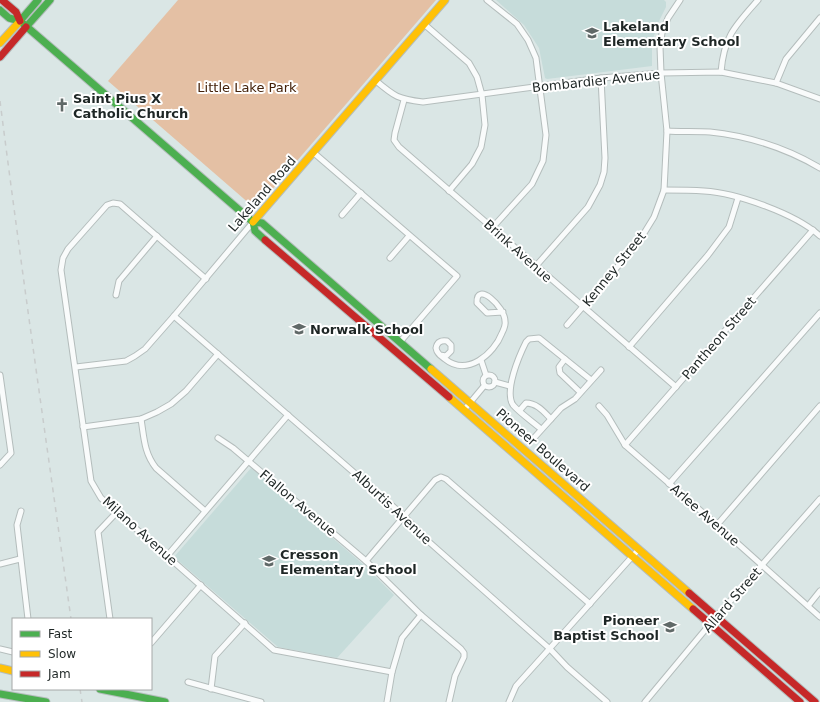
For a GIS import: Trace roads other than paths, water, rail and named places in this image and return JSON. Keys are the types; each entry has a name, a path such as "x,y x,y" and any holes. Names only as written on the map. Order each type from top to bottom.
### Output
{"main road":[{"name":"Pioneer Boulevard","path":"2,0 16,12 20,21 26,27 253,222 262,223 815,702"},
{"path":"0,44 38,0"},
{"path":"0,57 50,0"},
{"name":"Lakeland Road","path":"253,222 445,0"},
{"name":"Pioneer Boulevard","path":"0,10 9,18 20,21"},
{"name":"Pioneer Boulevard","path":"253,222 255,231 464,410 800,702"},
{"path":"0,668 12,671"},
{"path":"105,690 164,702"},
{"path":"0,694 46,702"}],"street":[{"path":"487,0 517,24 528,40 536,58 541,86 546,135 543,161 532,184 492,228"},
{"path":"721,72 724,48 734,27 758,0"},
{"name":"Kenney Street","path":"567,325 638,243 654,216 664,190 666,131 660,47 662,33 677,1"},
{"path":"776,83 786,59 820,18"},
{"path":"424,24 469,63 477,77 482,95 485,125 480,147 472,164 449,191"},
{"name":"Bombardier Avenue","path":"375,80 392,94 404,100 424,102 601,78 661,73 721,72 776,83 820,99"},
{"path":"535,267 588,207 600,185 604,172 605,158 601,78"},
{"name":"Brink Avenue","path":"404,100 394,133 394,140 399,147 582,308 676,387"},
{"path":"666,131 709,132 744,138 800,156 820,168"},
{"path":"314,153 457,276 400,342"},
{"path":"664,190 705,191 738,198 771,208 813,230 820,236"},
{"path":"342,215 361,193"},
{"path":"629,347 708,255 729,227 738,198"},
{"name":"Milano Avenue","path":"157,236 120,204 113,203 106,205 68,249 63,258 61,270 91,481 101,498 274,650 392,672"},
{"name":"Lakeland Road","path":"76,367 126,361 144,349 206,279 253,222"},
{"name":"Pantheon Street","path":"625,445 813,230"},
{"path":"116,295 119,281 157,236 206,279"},
{"path":"390,258 409,236"},
{"path":"440,355 449,362 459,366 470,365 481,360 489,353 501,337 506,321 503,312 498,304 488,296 482,294 478,297 478,304 487,313 503,312"},
{"path":"669,484 820,313"},
{"name":"Alburtis Avenue","path":"174,316 404,516 428,541 607,702"},
{"path":"542,429 513,404 510,395 510,386 523,348 529,339 539,338 591,380"},
{"path":"83,427 141,419 171,404 186,391 218,354"},
{"path":"565,359 559,367 560,373 580,392"},
{"path":"481,360 486,375"},
{"path":"533,439 561,408 575,399 601,370"},
{"path":"486,375 491,374 494,377 495,382"},
{"path":"0,375 11,453 0,465"},
{"path":"484,386 482,382 486,375"},
{"path":"484,386 493,386 495,382"},
{"path":"495,382 510,386"},
{"path":"464,410 484,386"},
{"path":"520,410 526,403 535,404 551,419"},
{"name":"Arlee Avenue","path":"599,406 607,415 625,445 820,616"},
{"path":"717,525 820,406"},
{"path":"167,556 288,415"},
{"path":"141,419 146,452 149,460 156,468 205,511"},
{"name":"Flallon Avenue","path":"218,438 233,448 366,561 421,615 464,652 464,657 455,676 449,702"},
{"path":"366,561 435,480 441,477 446,479 590,604"},
{"name":"Allard Street","path":"645,702 710,624 820,499"},
{"path":"21,512 17,525 28,618"},
{"path":"110,618 98,532 117,512"},
{"path":"509,702 516,686 550,650 639,549"},
{"path":"0,564 20,559"},
{"path":"152,642 201,585"},
{"path":"808,606 820,592"},
{"path":"387,702 392,672 402,638 421,615"},
{"path":"211,689 215,656 245,623"},
{"path":"0,649 12,652"},
{"path":"188,682 261,702"}],"railway":[{"path":"0,101 71,618"},
{"path":"80,690 82,702"}],"place":[{"name":"Lakeland Elementary School","path":"592,33"},
{"name":"Saint Pius X Catholic Church","path":"62,105"},
{"name":"Norwalk School","path":"299,329"},
{"name":"Cresson Elementary School","path":"269,561"},
{"name":"Pioneer Baptist School","path":"670,627"}],"park label":[{"name":"Little Lake Park","path":"247,87"}]}
